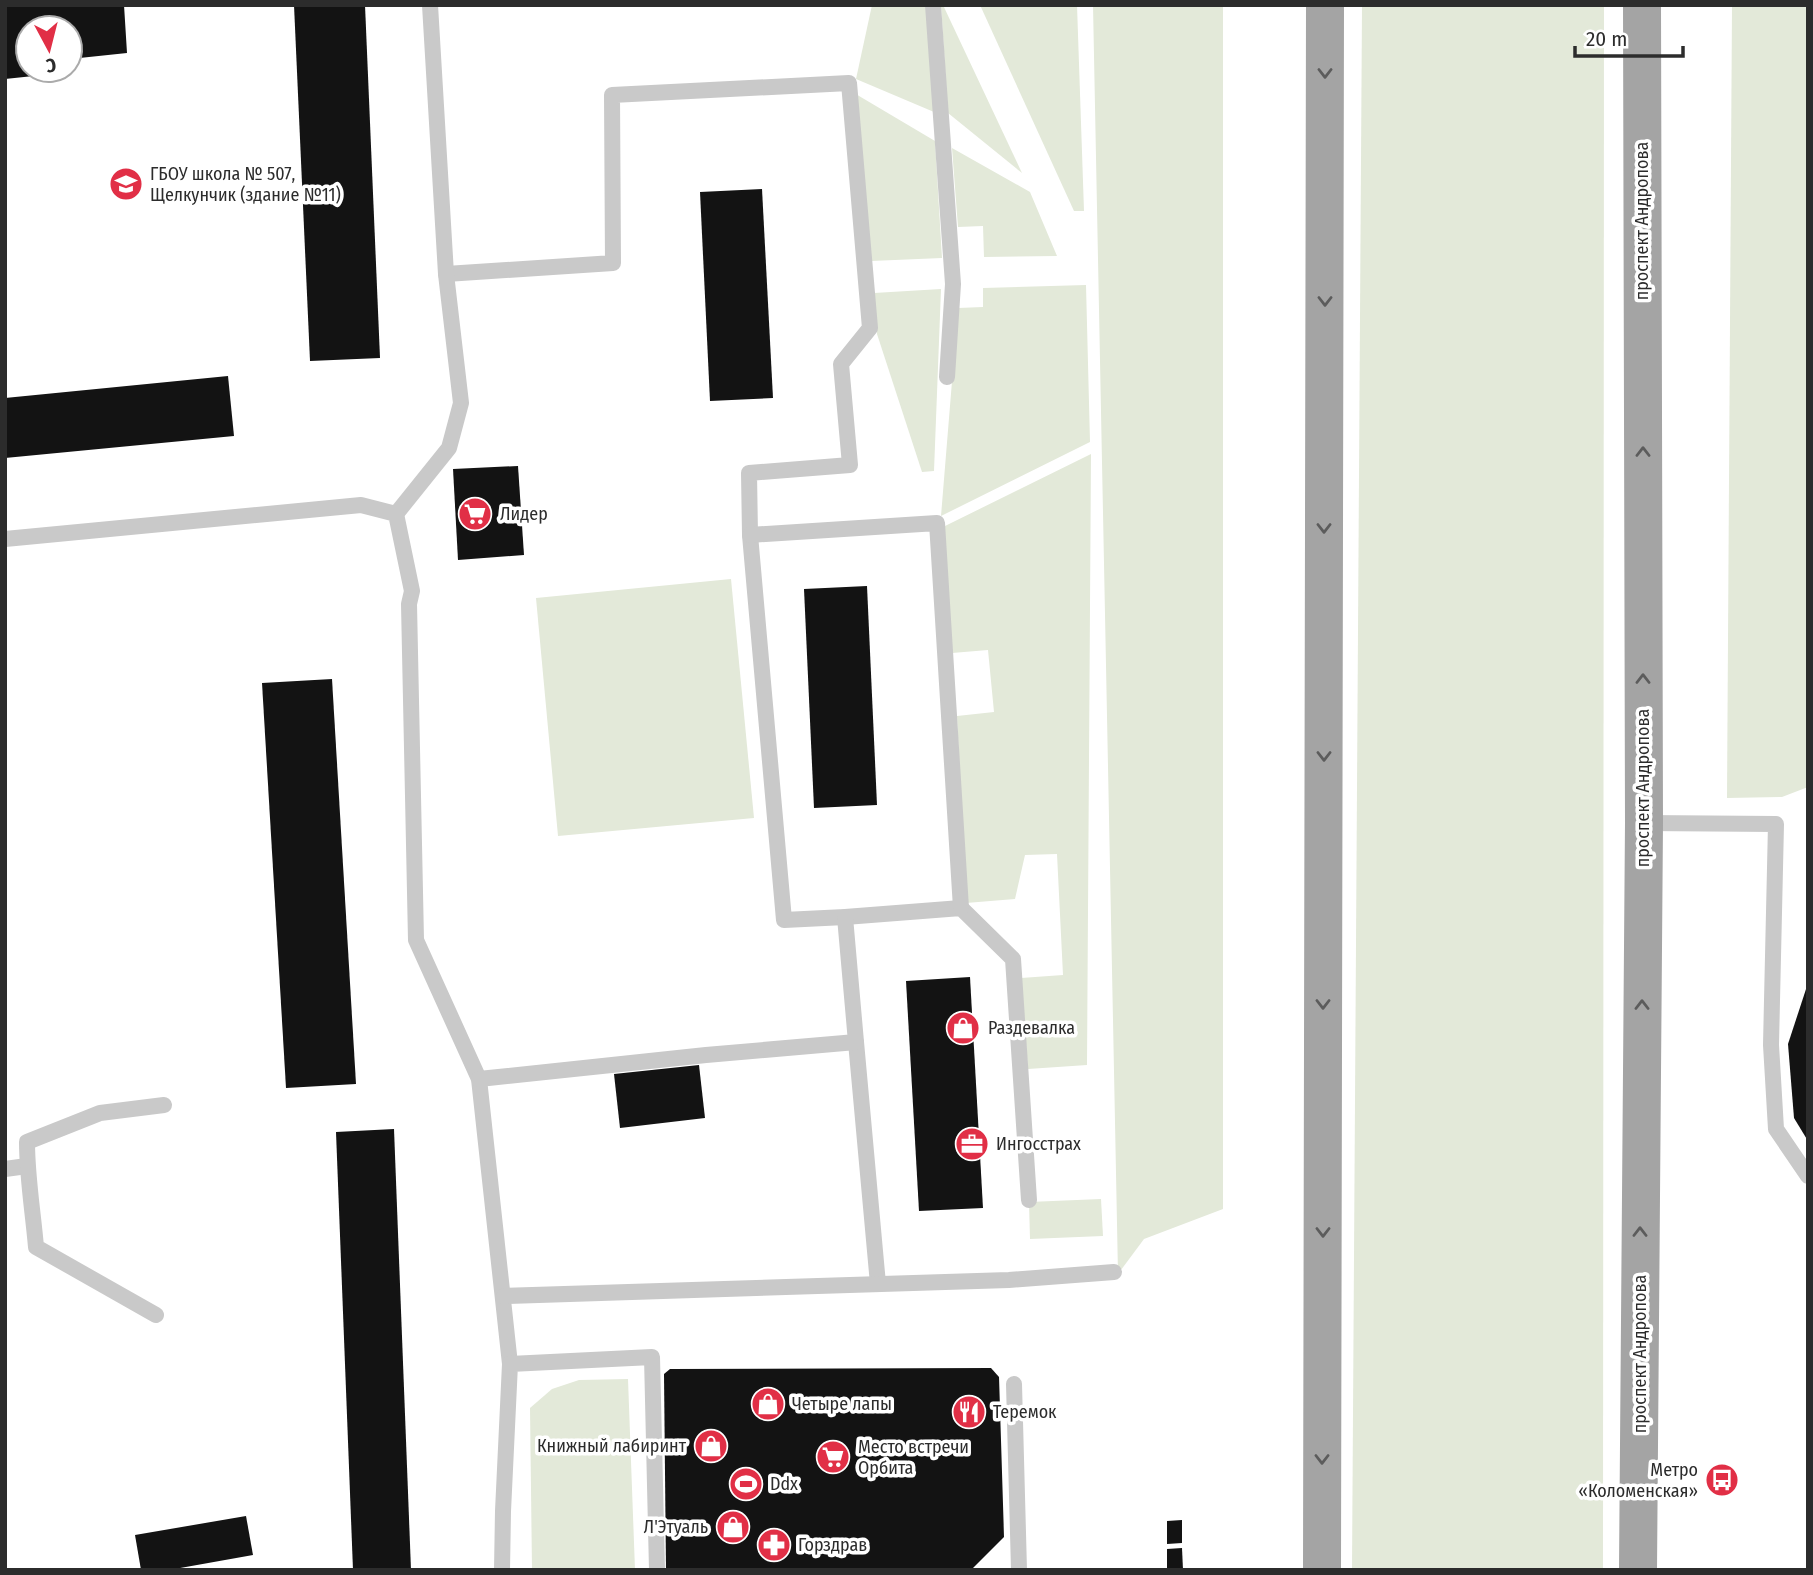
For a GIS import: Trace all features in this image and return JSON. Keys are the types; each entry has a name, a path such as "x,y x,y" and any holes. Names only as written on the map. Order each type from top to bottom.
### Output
{"main road":[{"path":"1322,1570 1325,5"},
{"name":"проспект Андропова","path":"1638,1570 1644,823 1642,5"}],"lane":[{"path":"396,514 449,449 461,403 446,274 430,5"},
{"path":"933,5 953,284 947,377"},
{"path":"446,274 613,263 612,94 849,83 870,328 841,364 850,466 749,473 750,535 784,920 961,908"},
{"path":"5,539 361,505 396,514"},
{"path":"396,514 412,591 409,604 416,940 479,1079 510,1364 502,1570"},
{"path":"750,535 937,523 961,908 1013,959 1030,1200"},
{"path":"1644,823 1776,824 1770,1045 1776,1129 1808,1176"},
{"path":"845,917 878,1284"},
{"path":"479,1079 856,1042"},
{"path":"156,1315 36,1247 27,1142 100,1113 164,1105"},
{"path":"5,1168 27,1166"},
{"path":"503,1296 1009,1280 1114,1272"},
{"path":"510,1364 652,1357 657,1570"},
{"path":"1014,1384 1019,1570"}],"green space":[{"path":"872,5 927,5 934,112 856,79"},
{"path":"943,5 1022,173 948,113"},
{"path":"980,5 1077,5 1084,211 1074,211"},
{"path":"1093,5 1223,5 1223,1209 1144,1239 1118,1274"},
{"path":"1362,5 1604,5 1603,1570 1352,1570"},
{"path":"1732,5 1808,5 1808,787 1782,797 1727,798"},
{"path":"854,93 935,141 942,258 871,261"},
{"path":"952,148 1030,192 1057,256 984,257 983,226 958,227"},
{"path":"1086,285 1090,442 941,516 958,308 983,307 983,288"},
{"path":"941,289 934,471 922,472 877,334 874,293"},
{"path":"1091,454 1087,1065 1028,1069 1021,978 1063,975 1057,854 1025,855 1015,899 966,903 957,716 994,712 988,650 952,653 943,527"},
{"path":"731,579 754,818 558,836 536,598"},
{"path":"1101,1199 1103,1236 1030,1239 1029,1202"},
{"path":"628,1379 635,1570 532,1570 530,1408 552,1389 579,1380"}],"building":[{"path":"5,5 124,5 127,53 84,58 84,14 14,14 14,78 5,79"},
{"path":"294,5 365,5 380,358 310,361"},
{"path":"762,189 773,398 710,401 700,192"},
{"path":"228,376 234,436 5,458 5,398"},
{"path":"518,466 524,555 458,560 453,469"},
{"path":"867,586 877,805 814,808 804,589"},
{"path":"332,679 356,1084 286,1088 262,683"},
{"path":"970,977 983,1208 919,1211 906,981"},
{"path":"1808,983 1808,1141 1794,1118 1788,1044"},
{"path":"699,1065 705,1118 620,1128 614,1074"},
{"path":"394,1129 411,1570 353,1570 336,1132"},
{"name":"Место встречи Орбита","path":"991,1368 999,1377 1004,1537 971,1570 666,1570 664,1374 670,1369"},
{"path":"246,1516 253,1555 169,1570 141,1570 135,1535"},
{"path":"1182,1520 1182,1543 1167,1544 1167,1521"},
{"path":"1182,1548 1183,1570 1167,1570 1167,1549"}],"place":[{"name":"ГБОУ школа № 507, Щелкунчик (здание №11)","path":"126,184"},
{"name":"Лидер","path":"475,514"},
{"name":"Раздевалка","path":"963,1028"},
{"name":"Ингосстрах","path":"972,1144"},
{"name":"Четыре лапы","path":"768,1404"},
{"name":"Теремок","path":"969,1412"},
{"name":"Книжный лабиринт","path":"711,1446"},
{"name":"Место встречи Орбита","path":"833,1457"},
{"name":"Метро «Коломенская»","path":"1722,1480"},
{"name":"Ddx","path":"746,1484"},
{"name":"Л'Этуаль","path":"733,1527"},
{"name":"Горздрав","path":"774,1545"}]}
